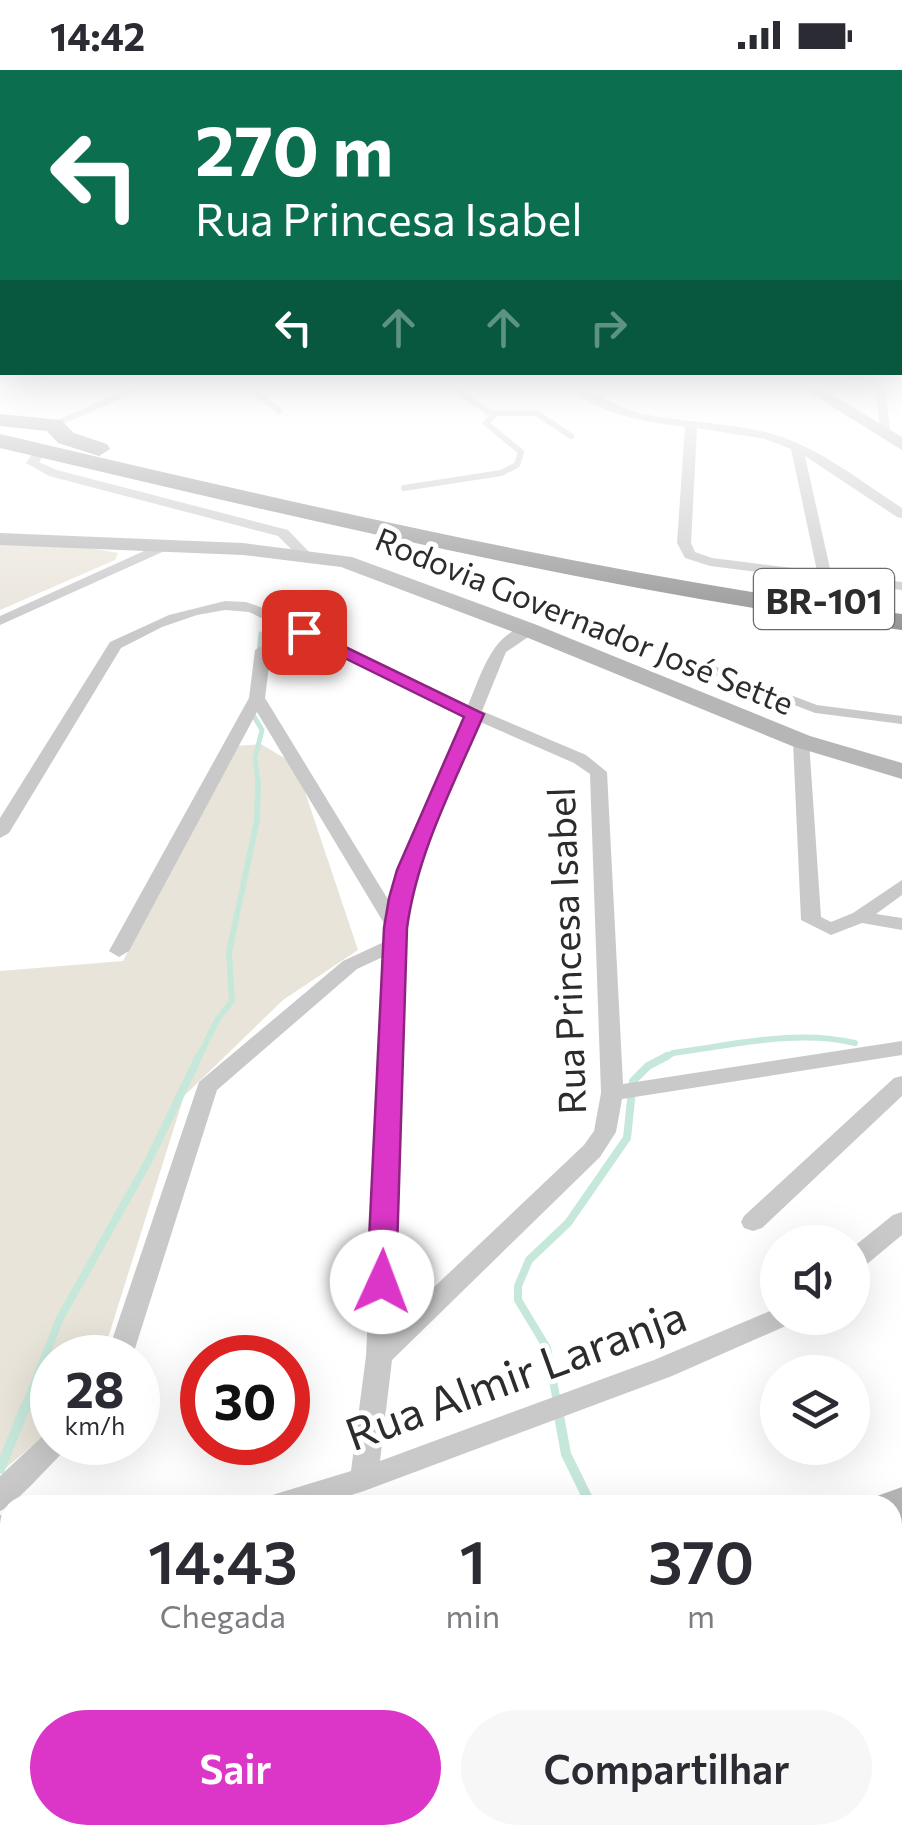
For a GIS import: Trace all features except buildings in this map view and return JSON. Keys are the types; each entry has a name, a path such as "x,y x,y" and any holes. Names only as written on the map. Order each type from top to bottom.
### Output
{"highway":[{"name":"BR-101","path":"187,471 600,564 902,610"},
{"name":"BR-101","path":"192,471 600,576 742,602 902,622"}],"main road":[{"name":"Rodovia Governador José Sette","path":"0,539 304,554 372,568 801,741 902,772"}],"street":[{"path":"48,471 283,533 304,554"},
{"path":"688,471 684,544 690,555 710,562 902,586"},
{"path":"802,471 825,576"},
{"path":"832,471 902,514"},
{"path":"2,622 164,546"},
{"name":"Rua Princesa Isabel","path":"0,833 115,645 140,632 222,606 252,608 474,714 580,759 598,772 612,1093 605,1132 592,1151 379,1356"},
{"path":"364,1479 379,1356 395,936 408,870 499,650 529,630"},
{"path":"119,951 256,698 263,650"},
{"path":"256,698 395,936"},
{"path":"801,741 811,920 831,929 860,917 902,886"},
{"path":"860,917 902,924"},
{"path":"126,1335 207,1086 350,965 395,936"},
{"path":"612,1093 902,1048"},
{"path":"754,1222 902,1083"},
{"path":"870,1247 902,1220"},
{"name":"Rua Almir Laranja","path":"312,1495 664,1368 760,1326"},
{"path":"2,1495 30,1465"}],"lane":[{"path":"404,488 505,471"},
{"path":"660,650 816,708 902,720"}],"shaded area":[{"path":"0,543 118,553 115,560 0,610"},
{"path":"261,744 296,765 358,950 283,1000 184,1096 109,1335 30,1335 30,1448 0,1473 0,971 123,961 236,746"}],"waterway":[{"path":"259,652 261,634"},
{"path":"252,713 262,730 255,758 258,782"},
{"path":"198,1059 217,1020 232,1001 229,952 257,820 258,782"},
{"path":"662,1059 673,1053 764,1040 810,1038 855,1043"},
{"path":"25,1407 60,1318 149,1160 199,1056"},
{"path":"558,1407 547,1348 518,1300 518,1286 529,1260 568,1223 627,1138 633,1081 648,1066 667,1056"},
{"path":"0,1469 26,1405"},
{"path":"557,1405 566,1454 586,1495"}],"route":[{"path":"304,632 474,714 408,870 400,898 382,1282"}]}
